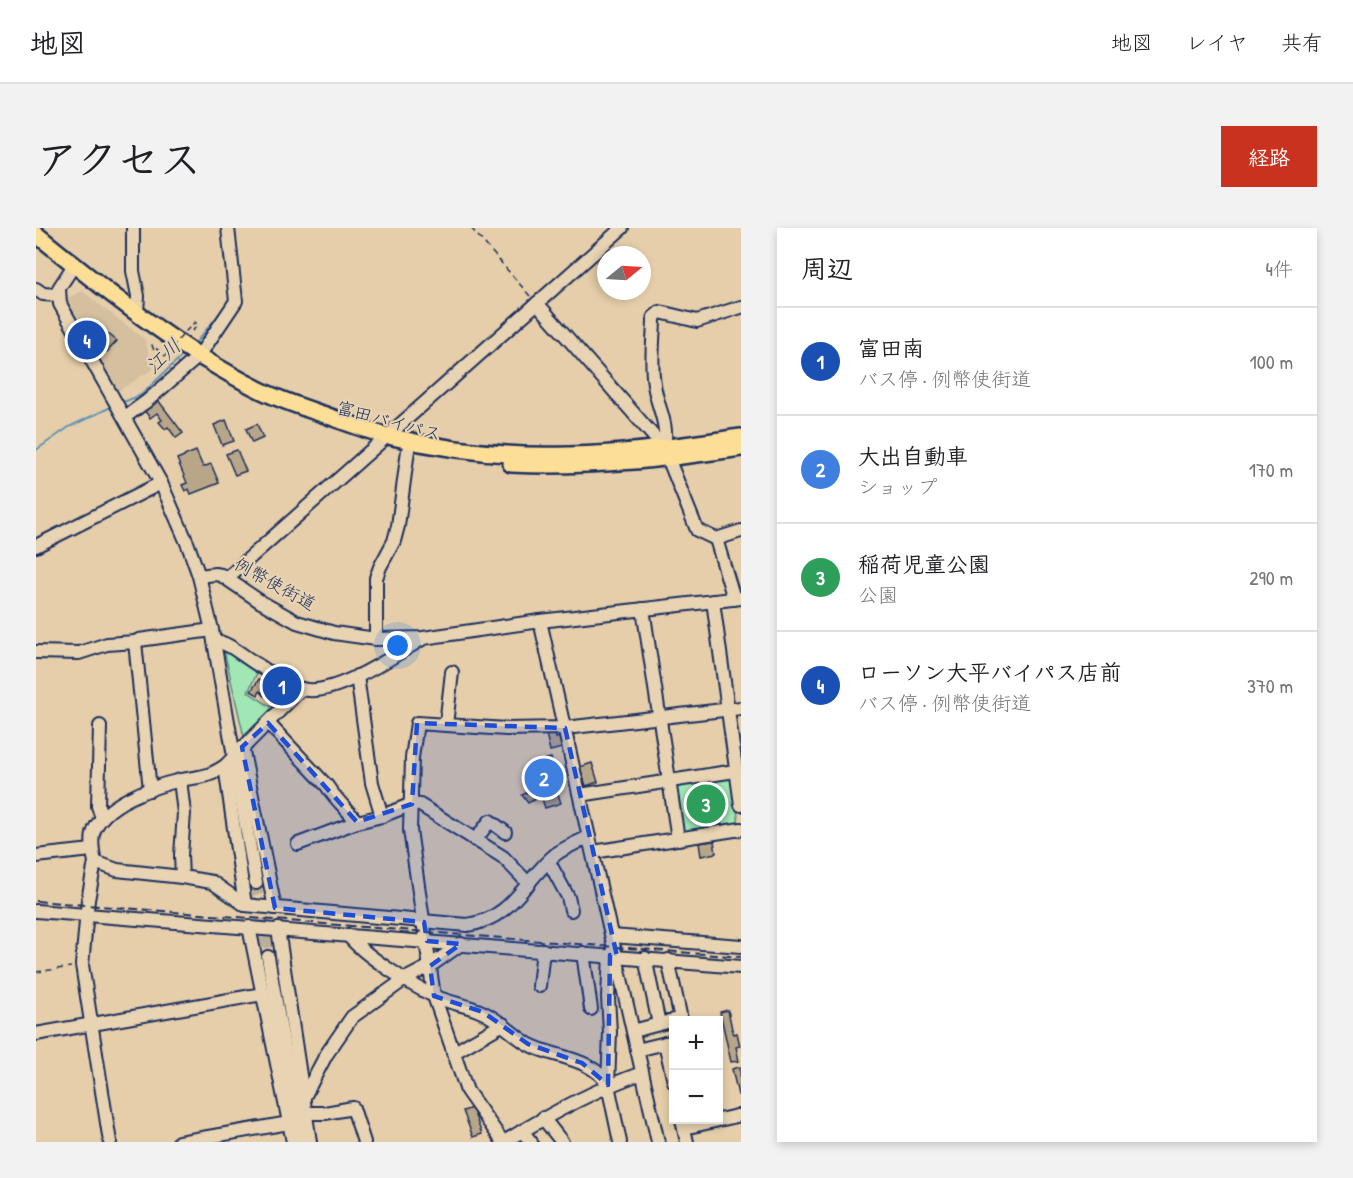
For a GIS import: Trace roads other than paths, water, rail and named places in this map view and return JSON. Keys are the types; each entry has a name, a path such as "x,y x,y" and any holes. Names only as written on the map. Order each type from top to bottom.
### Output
{"main road":[{"path":"36,234 71,269"},
{"path":"36,248 71,269"},
{"name":"富田バイパス","path":"71,269 187,350"},
{"name":"富田バイパス","path":"71,269 255,396 294,414 383,439 408,450 459,459 540,465 621,463 741,437"},
{"name":"富田バイパス","path":"383,439 505,453 568,455 666,453 741,448"}],"street":[{"path":"133,228 133,271 138,296 137,313"},
{"path":"125,417 236,301 228,228"},
{"path":"227,578 622,228"},
{"path":"71,269 61,284 58,295 60,304 161,483 181,525 199,576 213,635 245,905"},
{"path":"36,289 43,294 58,295"},
{"path":"537,303 666,453 697,530 716,539 741,531"},
{"path":"666,453 667,433 652,370 654,317 660,312 697,321 741,307"},
{"path":"376,639 376,578 394,541 398,526 408,450"},
{"path":"36,546 161,483"},
{"path":"716,539 737,598"},
{"name":"例幣使街道","path":"199,576 215,574 227,578 261,602 297,622 334,633 376,639 423,638 540,621 737,598"},
{"path":"712,601 727,710 736,744 735,771 741,805"},
{"path":"644,609 678,839"},
{"path":"540,621 612,936 613,956 608,997 610,1032 608,1085 620,1142"},
{"path":"36,651 79,653 107,644 213,635 251,662 301,689 324,690 357,676 423,638"},
{"path":"135,642 150,790"},
{"path":"446,725 452,672"},
{"path":"357,676 372,783 382,816"},
{"path":"110,1142 82,965 94,856 93,835 102,818 126,799 180,780 211,775 229,761 301,689"},
{"path":"642,1074 608,1085 503,1142 467,1091 434,996 411,830 412,758 417,723 506,729 565,728 741,708"},
{"path":"268,723 357,822"},
{"path":"100,726 98,806 102,818"},
{"path":"242,747 275,908"},
{"path":"229,761 256,883"},
{"path":"580,795 735,771"},
{"path":"180,780 184,813 181,855 183,877"},
{"path":"298,844 412,804 420,805 503,857 529,884"},
{"path":"475,840 490,821 505,832"},
{"path":"593,852 741,829"},
{"path":"36,856 94,856 117,870 212,882 245,905 467,925 483,922 503,911 549,862 567,848 589,837"},
{"path":"549,862 568,897 571,910"},
{"path":"36,911 741,967"},
{"path":"249,927 293,1142"},
{"path":"278,929 310,1142"},
{"path":"348,935 354,943 405,979 434,996 483,1012 503,1024 528,1044 582,1063 605,1079 608,1085"},
{"path":"612,936 741,946"},
{"path":"303,1099 326,1055 352,1017 405,979 430,966 461,944"},
{"path":"539,986 543,950"},
{"path":"583,953 591,1009"},
{"path":"613,956 633,1030 658,1142"},
{"path":"268,957 301,1142"},
{"path":"645,958 659,1024"},
{"path":"668,960 680,1016"},
{"path":"36,1034 263,994"},
{"path":"633,1030 669,1022"},
{"path":"453,1053 503,1024"},
{"path":"637,1050 669,1042"},
{"path":"305,1113 325,1113 353,1108 364,1142"},
{"path":"723,1118 741,1115"},
{"path":"543,1119 562,1142"},
{"path":"179,1142 289,1123"},
{"path":"683,1124 687,1142"},
{"path":"522,1131 531,1142"}],"waterway":[{"name":"江川","path":"193,346 229,302"},
{"name":"江川","path":"121,403 141,395 184,354"},
{"name":"江川","path":"36,450 69,427 113,406"}],"tunnel":[{"path":"256,883 268,957"}],"railway":[{"path":"36,901 741,957"}],"place":[{"name":"ローソン大平バイパス店前","path":"87,340"},
{"name":"富田南","path":"282,686"},
{"name":"大出自動車","path":"544,778"},
{"name":"稲荷児童公園","path":"706,804"}]}
